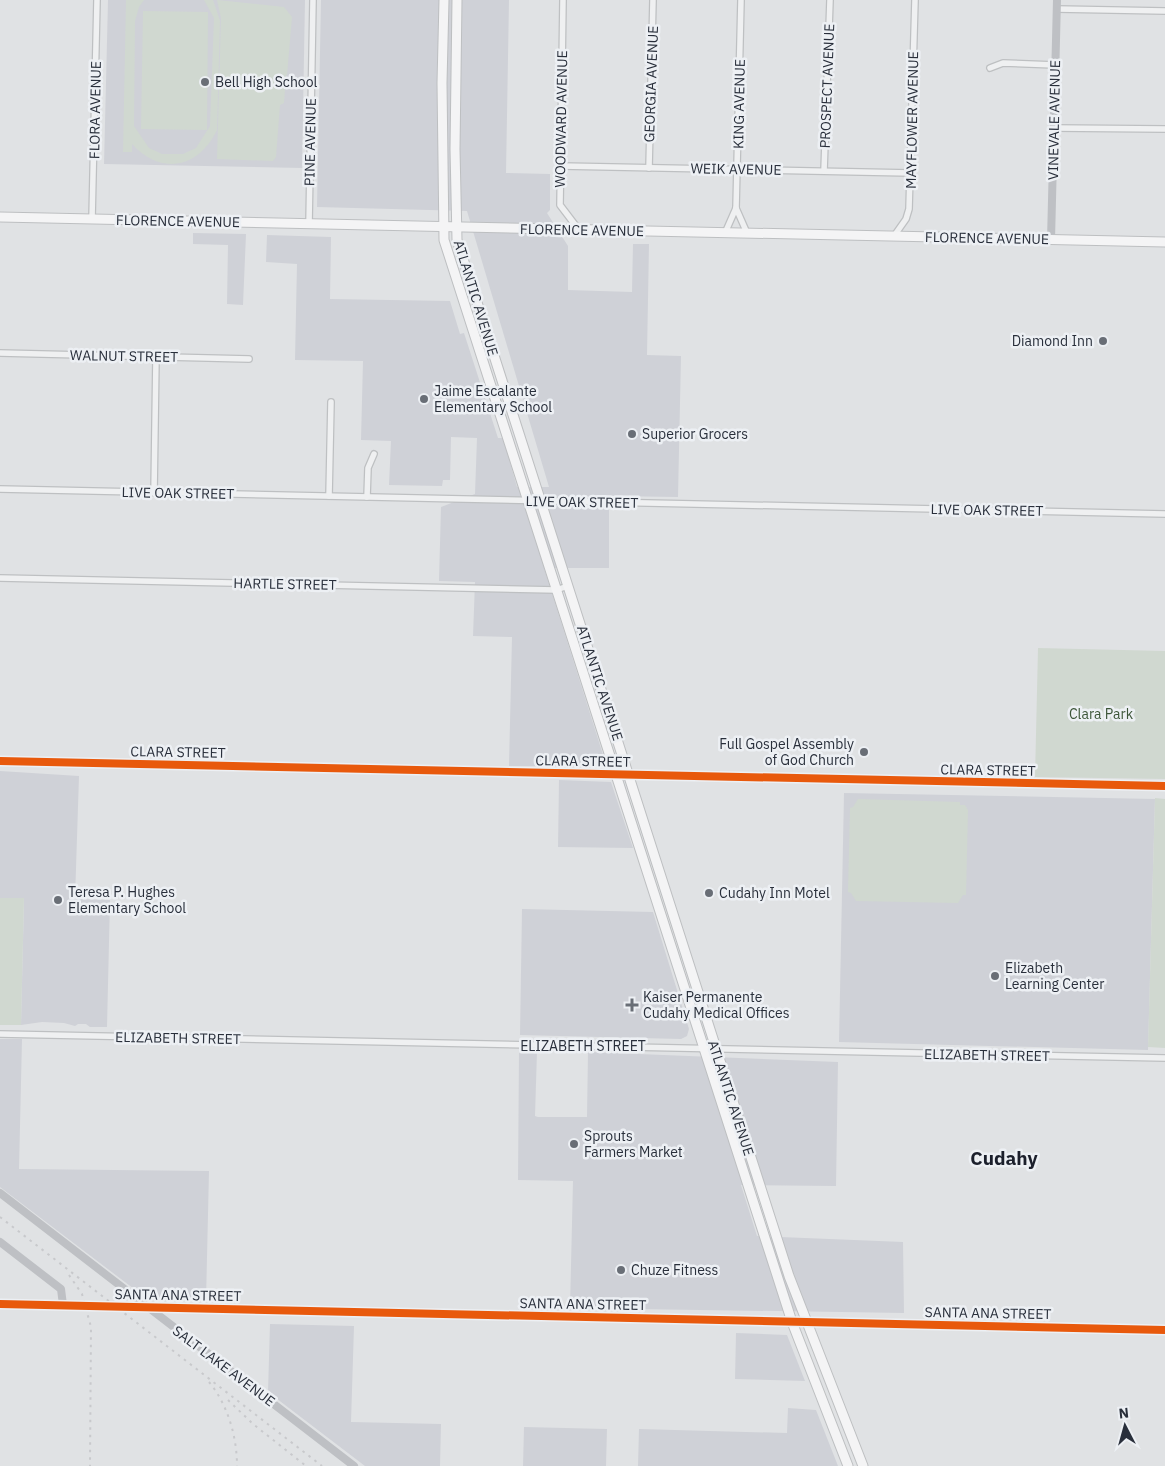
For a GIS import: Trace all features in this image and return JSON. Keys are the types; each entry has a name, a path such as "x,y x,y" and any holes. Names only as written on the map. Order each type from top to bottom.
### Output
{"main road":[{"name":"ATLANTIC AVENUE","path":"444,0 442,83 444,240 792,1322 848,1466"},
{"name":"ATLANTIC AVENUE","path":"457,0 457,240 630,775 716,1049 806,1322 863,1466"},
{"name":"FLORENCE AVENUE","path":"0,217 1165,242"}],"street":[{"name":"FLORA AVENUE","path":"92,220 97,0"},
{"name":"PINE AVENUE","path":"308,224 313,0"},
{"name":"WOODWARD AVENUE","path":"563,0 560,206 579,230"},
{"name":"GEORGIA AVENUE","path":"648,168 653,0"},
{"name":"KING AVENUE","path":"725,233 736,208 741,0"},
{"name":"PROSPECT AVENUE","path":"824,171 830,0"},
{"name":"MAYFLOWER AVENUE","path":"894,236 906,219 909,209 915,0"},
{"name":"VINEVALE AVENUE","path":"1051,240 1057,0"},
{"path":"1057,9 1165,11"},
{"path":"990,68 1003,63 1055,65"},
{"path":"1054,128 1165,129"},
{"name":"WEIK AVENUE","path":"561,166 911,173"},
{"name":"KING AVENUE","path":"736,208 747,234"},
{"name":"WALNUT STREET","path":"0,354 249,359"},
{"path":"154,493 156,357"},
{"path":"329,496 331,402"},
{"path":"367,497 368,468 374,454"},
{"name":"LIVE OAK STREET","path":"0,489 1165,514"},
{"name":"HARTLE STREET","path":"0,578 556,590 568,586"},
{"name":"CLARA STREET","path":"0,761 1165,786"},
{"name":"ELIZABETH STREET","path":"0,1034 1165,1058"},
{"name":"SALT LAKE AVENUE","path":"0,1193 354,1466"},
{"path":"0,1242 61,1289 63,1305"},
{"name":"SANTA ANA STREET","path":"0,1304 1165,1330"}],"shaded area":[{"name":"Bell High School","path":"108,0 305,0 302,168 104,164"},
{"path":"321,0 509,0 506,173 550,174 550,210 547,213 568,246 568,290 632,292 633,244 649,244 647,355 681,356 678,497 609,496 609,568 544,568 605,761 603,766 509,766 512,637 473,636 475,582 439,581 441,507 475,494 477,438 451,437 450,480 443,480 442,486 389,485 391,441 361,440 363,361 295,360 297,264 266,262 267,235 331,237 330,299 450,301 460,334 464,333 498,438 503,438 517,487 549,487 467,211 317,207"},
{"path":"193,233 246,234 243,305 227,304 228,245 193,244"},
{"name":"Teresa P. Hughes Elementary School","path":"0,771 79,776 75,899 110,900 107,1027 42,1022 21,1025 24,899 0,898"},
{"path":"559,780 611,782 633,848 558,847"},
{"name":"Elizabeth Learning Center","path":"844,793 1155,799 1148,1050 839,1042"},
{"path":"522,909 653,912 689,1029 687,1036 681,1039 520,1035"},
{"path":"0,1039 22,1039 19,1169 209,1171 206,1301 146,1298 0,1187"},
{"path":"519,1051 537,1051 535,1116 538,1117 587,1117 588,1052 838,1062 836,1186 741,1185 757,1236 903,1242 904,1313 570,1308 573,1181 518,1180"},
{"path":"270,1324 354,1326 351,1422 441,1424 440,1466 365,1466 268,1392"},
{"path":"736,1333 787,1335 805,1381 735,1379"},
{"path":"788,1408 816,1410 838,1466 638,1466 639,1429 787,1433"},
{"path":"524,1427 607,1429 606,1466 523,1466"}],"green space":[{"path":"126,0 144,0 139,7 135,21 134,126 149,148 162,154 183,154 196,148 210,126 214,18 204,0 213,0 220,21 217,130 200,153 190,160 167,164 155,161 143,154 132,144 132,152 123,152"},
{"path":"217,0 284,7 292,17 284,103 280,105 276,157 273,161 217,159 221,18"},
{"path":"143,11 208,12 207,130 141,129"},
{"name":"Clara Park","path":"1038,648 1165,651 1165,779 1035,777"},
{"path":"1155,798 1165,799 1165,1048 1148,1047"},
{"path":"858,799 960,802 960,805 965,805 968,810 966,895 963,895 958,903 856,901 851,893 848,892 850,808 853,807"},
{"path":"0,898 24,898 21,1025 0,1025"}],"railway":[{"path":"0,1217 322,1466"},
{"path":"69,1275 82,1294 91,1327 90,1466"},
{"path":"209,1382 216,1391 230,1422 237,1455 237,1466"},
{"path":"228,1400 253,1424 306,1466"}],"cycle path":[{"path":"0,761 1165,786"},
{"path":"0,1304 1165,1330"}],"place":[{"name":"Bell High School","path":"205,82"},
{"name":"Diamond Inn","path":"1103,341"},
{"name":"Jaime Escalante Elementary School","path":"424,399"},
{"name":"Superior Grocers","path":"632,434"},
{"name":"Full Gospel Assembly of God Church","path":"864,752"},
{"name":"Cudahy Inn Motel","path":"709,893"},
{"name":"Teresa P. Hughes Elementary School","path":"58,900"},
{"name":"Elizabeth Learning Center","path":"995,976"},
{"name":"Kaiser Permanente Cudahy Medical Offices","path":"632,1005"},
{"name":"Sprouts Farmers Market","path":"574,1144"},
{"name":"Chuze Fitness","path":"621,1270"}],"district":[{"name":"Cudahy","path":"1004,1158"}]}
